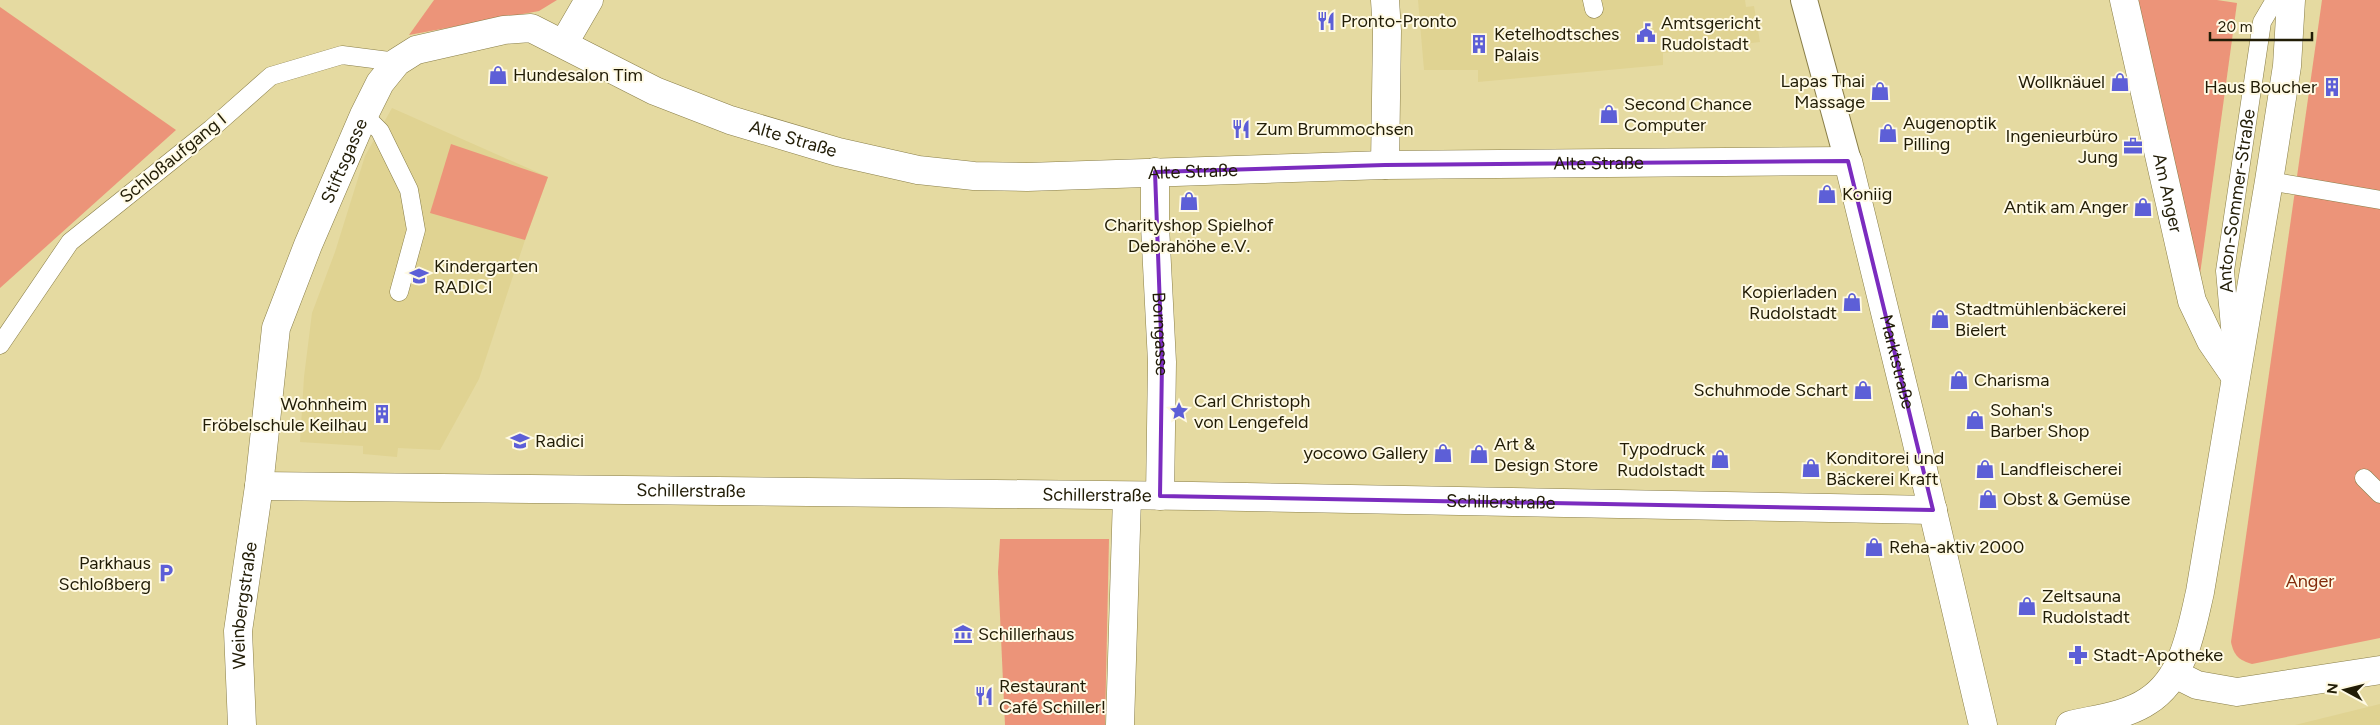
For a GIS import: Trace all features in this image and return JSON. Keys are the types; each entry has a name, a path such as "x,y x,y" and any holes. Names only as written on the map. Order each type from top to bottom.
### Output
{"street":[{"path":"564,43 589,0"},
{"path":"1385,0 1387,31 1385,165"},
{"name":"Marktstraße","path":"1804,0 1848,161 1983,725"},
{"name":"Am Anger","path":"2124,0 2192,301 2211,341 2235,376"},
{"name":"Anton-Sommer-Straße","path":"2175,674 2189,639 2200,592 2287,66 2291,0"},
{"name":"Stiftsgasse","path":"259,486 276,328 308,245 364,115 380,83 397,62 416,50 504,30 532,28 564,43"},
{"name":"Alte Straße","path":"564,43 655,91 730,120 838,152 918,170 974,176 1027,177 1385,165 1848,161"},
{"name":"Borngasse","path":"1155,172 1155,226 1162,362 1160,496"},
{"name":"Schillerstraße","path":"259,486 1160,496 1933,510"},
{"name":"Weinbergstraße","path":"242,725 238,631 259,486"},
{"path":"1120,725 1127,497"},
{"path":"2070,725 2121,712 2148,702 2175,674 2198,685 2237,692 2380,670"}],"lane":[{"name":"Anton-Sommer-Straße","path":"2235,376 2225,271 2262,22 2275,0"},
{"name":"Schloßaufgang I","path":"0,345 70,242 211,129 270,76 342,55 397,62"},
{"path":"364,115 380,131 410,190 416,230 399,292"},
{"path":"2269,181 2380,200"},
{"path":"2364,478 2380,494"}],"highlighted area":[{"path":"1848,161 1933,510 1160,496 1162,362 1155,172 1385,165"}],"shaded area":[{"path":"1418,0 1745,0 1746,7 1754,6 1760,42 1663,53 1663,65 1478,82 1478,70 1424,70"},
{"name":"Kindergarten RADICI","path":"392,108 548,177 479,379 440,450 398,448 397,457 363,454 363,446 300,442 304,377 312,313 335,252 365,156"},
{"path":"2380,704 2380,725 2295,725"}],"green space":[{"path":"434,0 557,0 539,11 409,35"},
{"path":"2130,0 2217,0 2237,3 2198,289"},
{"name":"Anger","path":"2322,0 2380,0 2380,638 2252,664 2238,657 2231,642"},
{"path":"0,7 176,130 0,288"},
{"path":"451,144 548,177 525,240 430,213"},
{"path":"1000,539 1109,539 1105,725 1005,725 998,572"}],"place":[{"name":"Pronto-Pronto","path":"1326,21"},
{"name":"Amtsgericht Rudolstadt","path":"1646,33"},
{"name":"Ketelhodtsches Palais","path":"1479,44"},
{"name":"Hundesalon Tim","path":"498,75"},
{"name":"Wollknäuel","path":"2120,82"},
{"name":"Haus Boucher","path":"2332,87"},
{"name":"Lapas Thai Massage","path":"1880,91"},
{"name":"Second Chance Computer","path":"1609,114"},
{"name":"Zum Brummochsen","path":"1241,129"},
{"name":"Augenoptik Pilling","path":"1888,133"},
{"name":"Ingenieurbüro Jung","path":"2133,146"},
{"name":"Koniig","path":"1827,194"},
{"name":"Charityshop Spielhof Debrahöhe e.V.","path":"1189,201"},
{"name":"Antik am Anger","path":"2143,207"},
{"name":"Kindergarten RADICI","path":"419,276"},
{"name":"Kopierladen Rudolstadt","path":"1852,302"},
{"name":"Stadtmühlenbäckerei Bielert","path":"1940,319"},
{"name":"Charisma","path":"1959,380"},
{"name":"Schuhmode Schart","path":"1863,390"},
{"name":"Carl Christoph von Lengefeld","path":"1179,411"},
{"name":"Wohnheim Fröbelschule Keilhau","path":"382,414"},
{"name":"Sohan's Barber Shop","path":"1975,420"},
{"name":"Radici","path":"520,441"},
{"name":"yocowo Gallery","path":"1443,453"},
{"name":"Art & Design Store","path":"1479,454"},
{"name":"Typodruck Rudolstadt","path":"1720,459"},
{"name":"Konditorei und Bäckerei Kraft","path":"1811,468"},
{"name":"Landfleischerei","path":"1985,469"},
{"name":"Obst & Gemüse","path":"1988,499"},
{"name":"Reha-aktiv 2000","path":"1874,547"},
{"name":"Parkhaus Schloßberg","path":"166,573"},
{"name":"Zeltsauna Rudolstadt","path":"2027,606"},
{"name":"Schillerhaus","path":"963,634"},
{"name":"Stadt-Apotheke","path":"2078,655"},
{"name":"Restaurant Café Schiller!","path":"984,696"}]}
